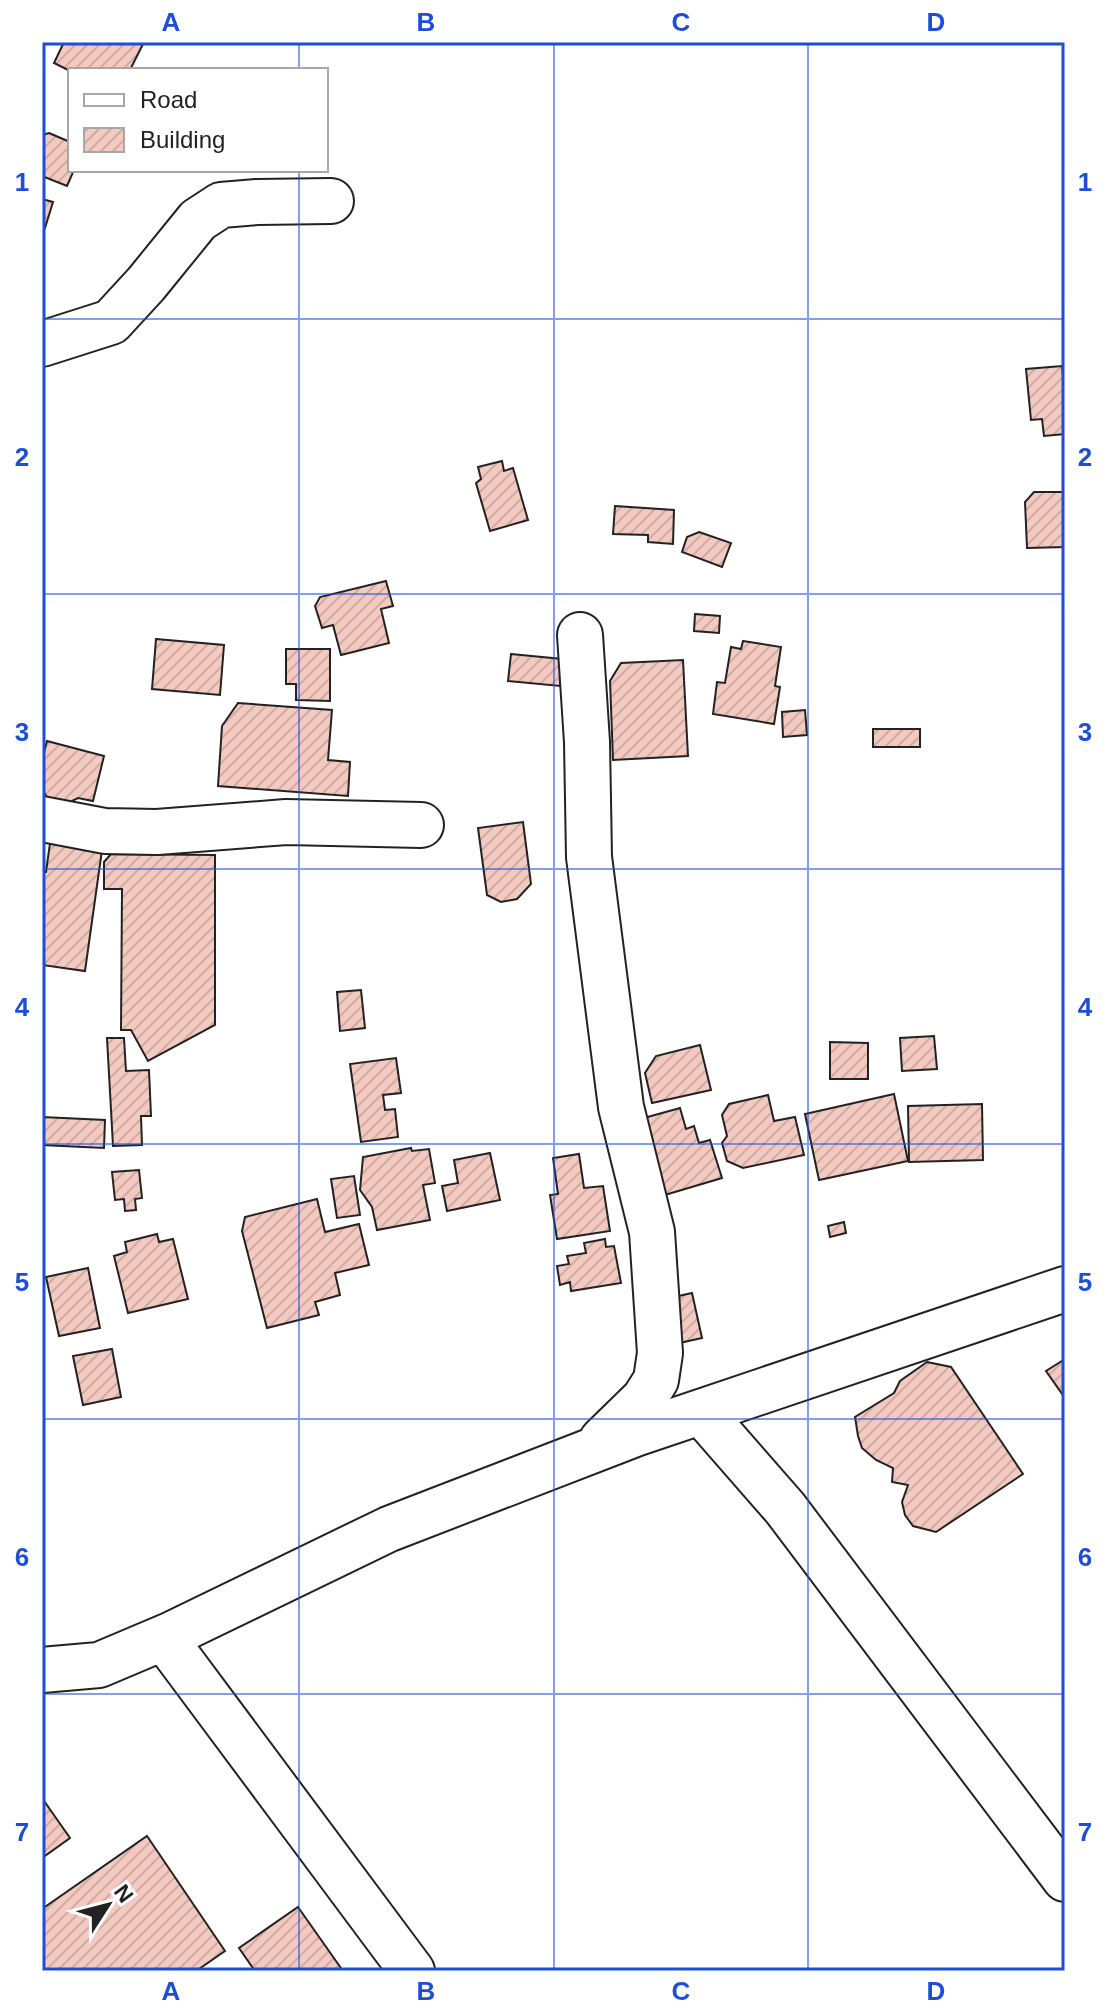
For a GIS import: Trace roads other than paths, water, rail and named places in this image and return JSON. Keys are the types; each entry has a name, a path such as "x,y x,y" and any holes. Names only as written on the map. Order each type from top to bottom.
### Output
{"street":[{"path":"42,344 111,322 198,220 221,205 331,201"},
{"path":"580,635 587,742 589,857 621,1107 652,1232 660,1353 656,1380 644,1399 589,1452"},
{"path":"42,819 105,831 157,832 286,822 421,825"},
{"path":"42,1670 99,1665 164,1638 389,1529 635,1434 1065,1289"},
{"path":"702,1413 785,1508 1065,1879"},
{"path":"164,1638 412,1971"}]}
